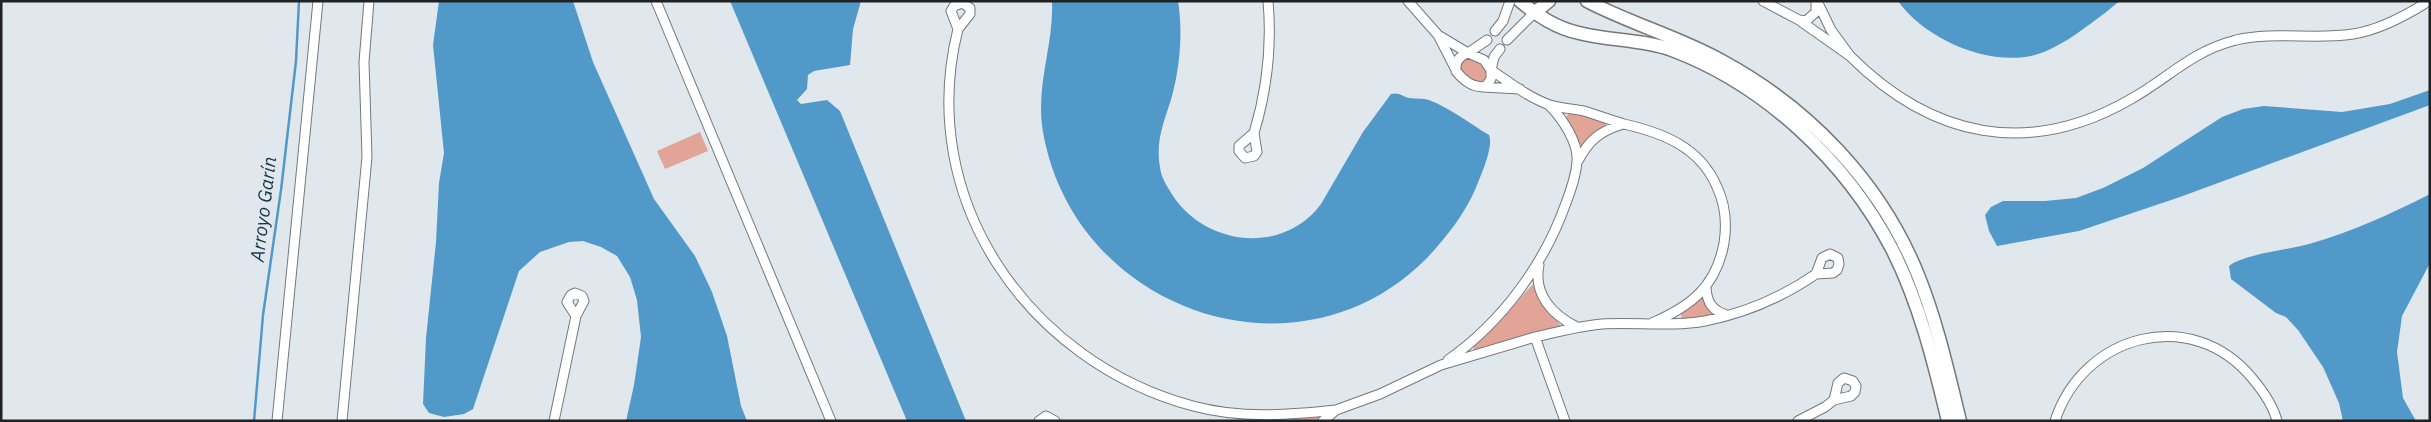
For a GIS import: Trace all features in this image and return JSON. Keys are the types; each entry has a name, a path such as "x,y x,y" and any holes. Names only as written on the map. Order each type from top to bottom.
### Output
{"street":[{"path":"277,421 318,1"},
{"path":"342,421 367,157 364,62 368,1"},
{"path":"656,1 831,421"},
{"path":"1254,132 1267,78 1270,25 1268,1"},
{"path":"1408,1 1438,35 1456,71 1468,82 1482,87 1520,89"},
{"path":"1495,31 1503,21 1510,1"},
{"path":"1520,1 1534,13 1558,26 1578,33 1642,41 1693,58 1719,71 1783,115 1826,155 1845,177 1892,248 1922,320 1948,421"},
{"path":"1507,40 1515,30 1549,1"},
{"path":"1587,1 1612,14 1688,43 1746,74 1792,106 1839,151 1878,200 1903,242 1918,274 1935,322 1960,421"},
{"path":"1763,1 1799,20 1850,56"},
{"path":"1799,20 1806,20 1816,12 1817,1"},
{"path":"1817,1 1831,30 1850,56 1871,77 1891,92 1940,119 1986,131 2006,134 2054,130 2080,124 2132,99 2198,54 2234,41 2266,35 2354,34 2400,18 2429,1"},
{"path":"1503,21 1515,30"},
{"path":"958,30 952,60 949,116 953,148 960,180 972,215 987,246 1008,280 1029,308 1074,350 1132,385 1195,407 1262,416 1336,410 1380,394 1441,365 1535,337 1577,327 1703,321 1730,316 1781,296 1816,274"},
{"path":"1438,35 1484,60 1491,70 1549,105 1644,128 1681,144 1703,164 1722,196 1725,234 1722,253 1706,288 1676,312 1652,323"},
{"path":"1456,71 1458,59 1487,40"},
{"path":"1482,87 1489,83 1494,56 1500,49"},
{"path":"1549,105 1567,128 1578,161"},
{"path":"1441,365 1458,352 1504,309 1540,260 1558,225 1572,187 1578,161 1586,145 1595,136 1623,124"},
{"path":"1540,260 1537,275 1544,302 1563,320 1577,327"},
{"path":"1706,288 1707,298 1712,307 1719,313 1730,316"},
{"path":"554,421 574,334 576,316"},
{"path":"1535,337 1565,421"},
{"path":"2054,421 2070,387 2091,364 2115,348 2134,341 2162,337 2184,339 2203,344 2228,356 2259,386 2273,409 2277,421"},
{"path":"1798,421 1825,408 1834,400"},
{"path":"1323,421 1336,410"},
{"path":"1039,421 1046,416 1055,421"},
{"path":"1262,416 1271,421"}],"shaded area":[{"path":"1469,59 1477,61 1487,70 1489,77 1482,84 1471,80 1462,73 1460,65 1463,61"},
{"path":"1570,112 1607,121 1605,126 1593,133 1584,146 1581,146 1566,117"},
{"path":"700,132 708,151 665,169 657,151"},
{"path":"1532,285 1535,287 1543,304 1562,327 1474,350 1475,343 1500,321"},
{"path":"1701,299 1705,299 1714,314 1682,320 1681,314"},
{"path":"1317,416 1319,419 1317,421 1279,421"}],"water":[{"path":"439,1 573,1 593,62 654,199 695,256 712,292 727,336 741,406 747,421 626,421 634,385 641,337 637,300 630,277 617,256 601,247 583,241 569,242 540,252 519,271 473,409 464,414 444,417 429,413 423,404 426,338 436,242 439,183 444,153 433,45"},
{"path":"730,1 861,1 853,29 850,65 814,71 808,75 807,89 797,100 801,104 827,100 840,111 966,421 907,421"},
{"path":"1052,1 1178,1 1180,13 1179,61 1175,85 1160,139 1159,157 1161,170 1168,188 1184,209 1201,223 1221,233 1242,238 1264,237 1285,232 1305,221 1321,204 1363,132 1391,94 1427,99 1437,103 1489,135 1490,147 1475,190 1454,226 1426,259 1373,298 1316,319 1256,323 1197,311 1144,285 1098,245 1063,194 1043,132 1041,115 1041,98 1052,18"},
{"path":"1898,1 2120,1 2076,34 2044,52 2025,57 2005,58 1964,49 1944,40 1926,29"},
{"path":"2430,90 2430,105 2180,197 2079,231 1997,246 1989,231 1985,215 1991,207 2003,201 2045,201 2076,198 2103,188 2143,168 2222,117 2243,109 2264,106 2342,112 2390,104"},
{"path":"2430,194 2430,263 2402,316 2397,352 2403,398 2416,421 2343,421 2339,403 2323,367 2298,330 2286,317 2276,313 2231,279 2229,266 2255,255 2309,244 2340,234"}],"waterway":[{"name":"Arroyo Garín","path":"254,421 263,315 281,190 296,61 299,1"}]}
